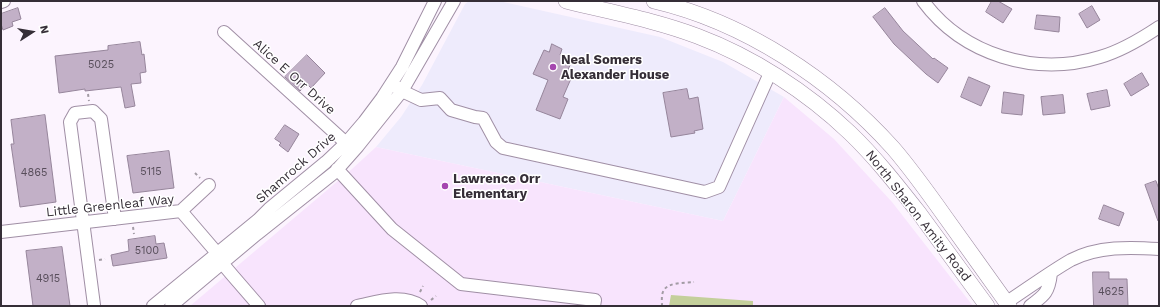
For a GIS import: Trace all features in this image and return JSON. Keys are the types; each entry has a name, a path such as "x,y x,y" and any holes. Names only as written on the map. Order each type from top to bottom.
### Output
{"main road":[{"name":"North Sharon Amity Road","path":"566,1 666,25 722,47 770,73 813,102 850,133 877,162 902,192 987,306"},
{"name":"North Sharon Amity Road","path":"654,1 672,5 707,18 752,39 792,62 826,85 864,118 914,174 1005,305"},
{"path":"940,242 961,258 993,300 1005,305"}],"street":[{"name":"Shamrock Drive","path":"171,306 220,258 346,143 378,104 397,87 402,67 435,1"},
{"name":"Shamrock Drive","path":"153,306 220,258 337,169 358,146 454,1"},
{"path":"922,1 937,18 964,40 997,56 1031,64 1055,65 1099,58 1124,48 1159,27"},
{"name":"Alice E Orr Drive","path":"224,32 346,143"},
{"path":"397,87 421,100 440,98 451,110 475,118 483,118 496,142 503,148 705,192 719,187 770,73"},
{"path":"94,305 70,122 75,113 94,111 101,119 115,219"},
{"path":"337,169 392,229 461,284 595,300 594,306"},
{"path":"181,211 210,186"},
{"name":"Little Greenleaf Way","path":"1,232 181,211 259,306"},
{"path":"1005,305 1072,260 1097,251 1127,247 1159,249"},
{"path":"1030,306 1044,296 1048,291 1051,273"},
{"path":"357,306 395,299 407,299 416,302 421,306"}],"path":[{"path":"662,306 663,292 668,286 673,284 694,282"}],"shaded area":[{"path":"469,1 499,1 660,37 723,62 784,97 723,221 376,147 401,117 422,85 465,4"},
{"name":"Lawrence Orr Elementary","path":"784,97 834,139 892,202 973,306 190,306 376,147 723,221"}],"green space":[{"path":"671,295 753,301 753,306 669,306"}],"building":[{"path":"992,1 998,1 1012,9 1003,23 986,12"},
{"path":"1092,6 1100,20 1087,28 1079,14"},
{"path":"18,8 21,19 12,22 13,26 3,30 1,24 1,14"},
{"path":"885,8 903,31 933,59 934,58 948,68 938,83 926,74 894,44 873,17"},
{"path":"1037,15 1060,17 1059,32 1035,29"},
{"path":"140,42 142,55 144,54 146,72 140,73 141,83 131,84 135,106 125,108 121,87 85,91 85,89 59,93 55,56 108,50 108,46"},
{"path":"552,44 562,49 560,55 566,57 565,60 571,63 567,72 573,74 563,97 568,99 560,119 536,110 548,80 533,74 544,50 549,52"},
{"path":"307,55 325,73 311,88 307,84 300,91 285,77"},
{"path":"1142,73 1149,85 1131,96 1124,84"},
{"path":"969,77 990,86 981,106 961,97"},
{"path":"687,89 689,99 698,97 703,129 694,131 695,133 671,137 663,93"},
{"path":"1107,90 1110,106 1091,110 1087,94"},
{"path":"1004,92 1024,95 1022,115 1002,113"},
{"path":"1063,95 1065,113 1043,115 1041,97"},
{"path":"45,115 56,202 20,207 11,144 14,144 11,120"},
{"path":"285,125 299,134 288,152 279,145 281,143 275,139"},
{"path":"169,151 174,188 133,193 127,156"},
{"path":"1156,181 1159,189 1159,221 1145,185"},
{"path":"1104,205 1124,213 1119,226 1099,219"},
{"path":"155,236 156,244 164,243 167,258 113,266 111,255 129,251 128,240"},
{"path":"62,247 70,306 33,306 26,251"},
{"path":"1093,272 1109,272 1109,279 1127,279 1128,306 1094,306"}],"place":[{"name":"Neal Somers Alexander House","path":"553,67"},
{"name":"Lawrence Orr Elementary","path":"445,186"}]}
